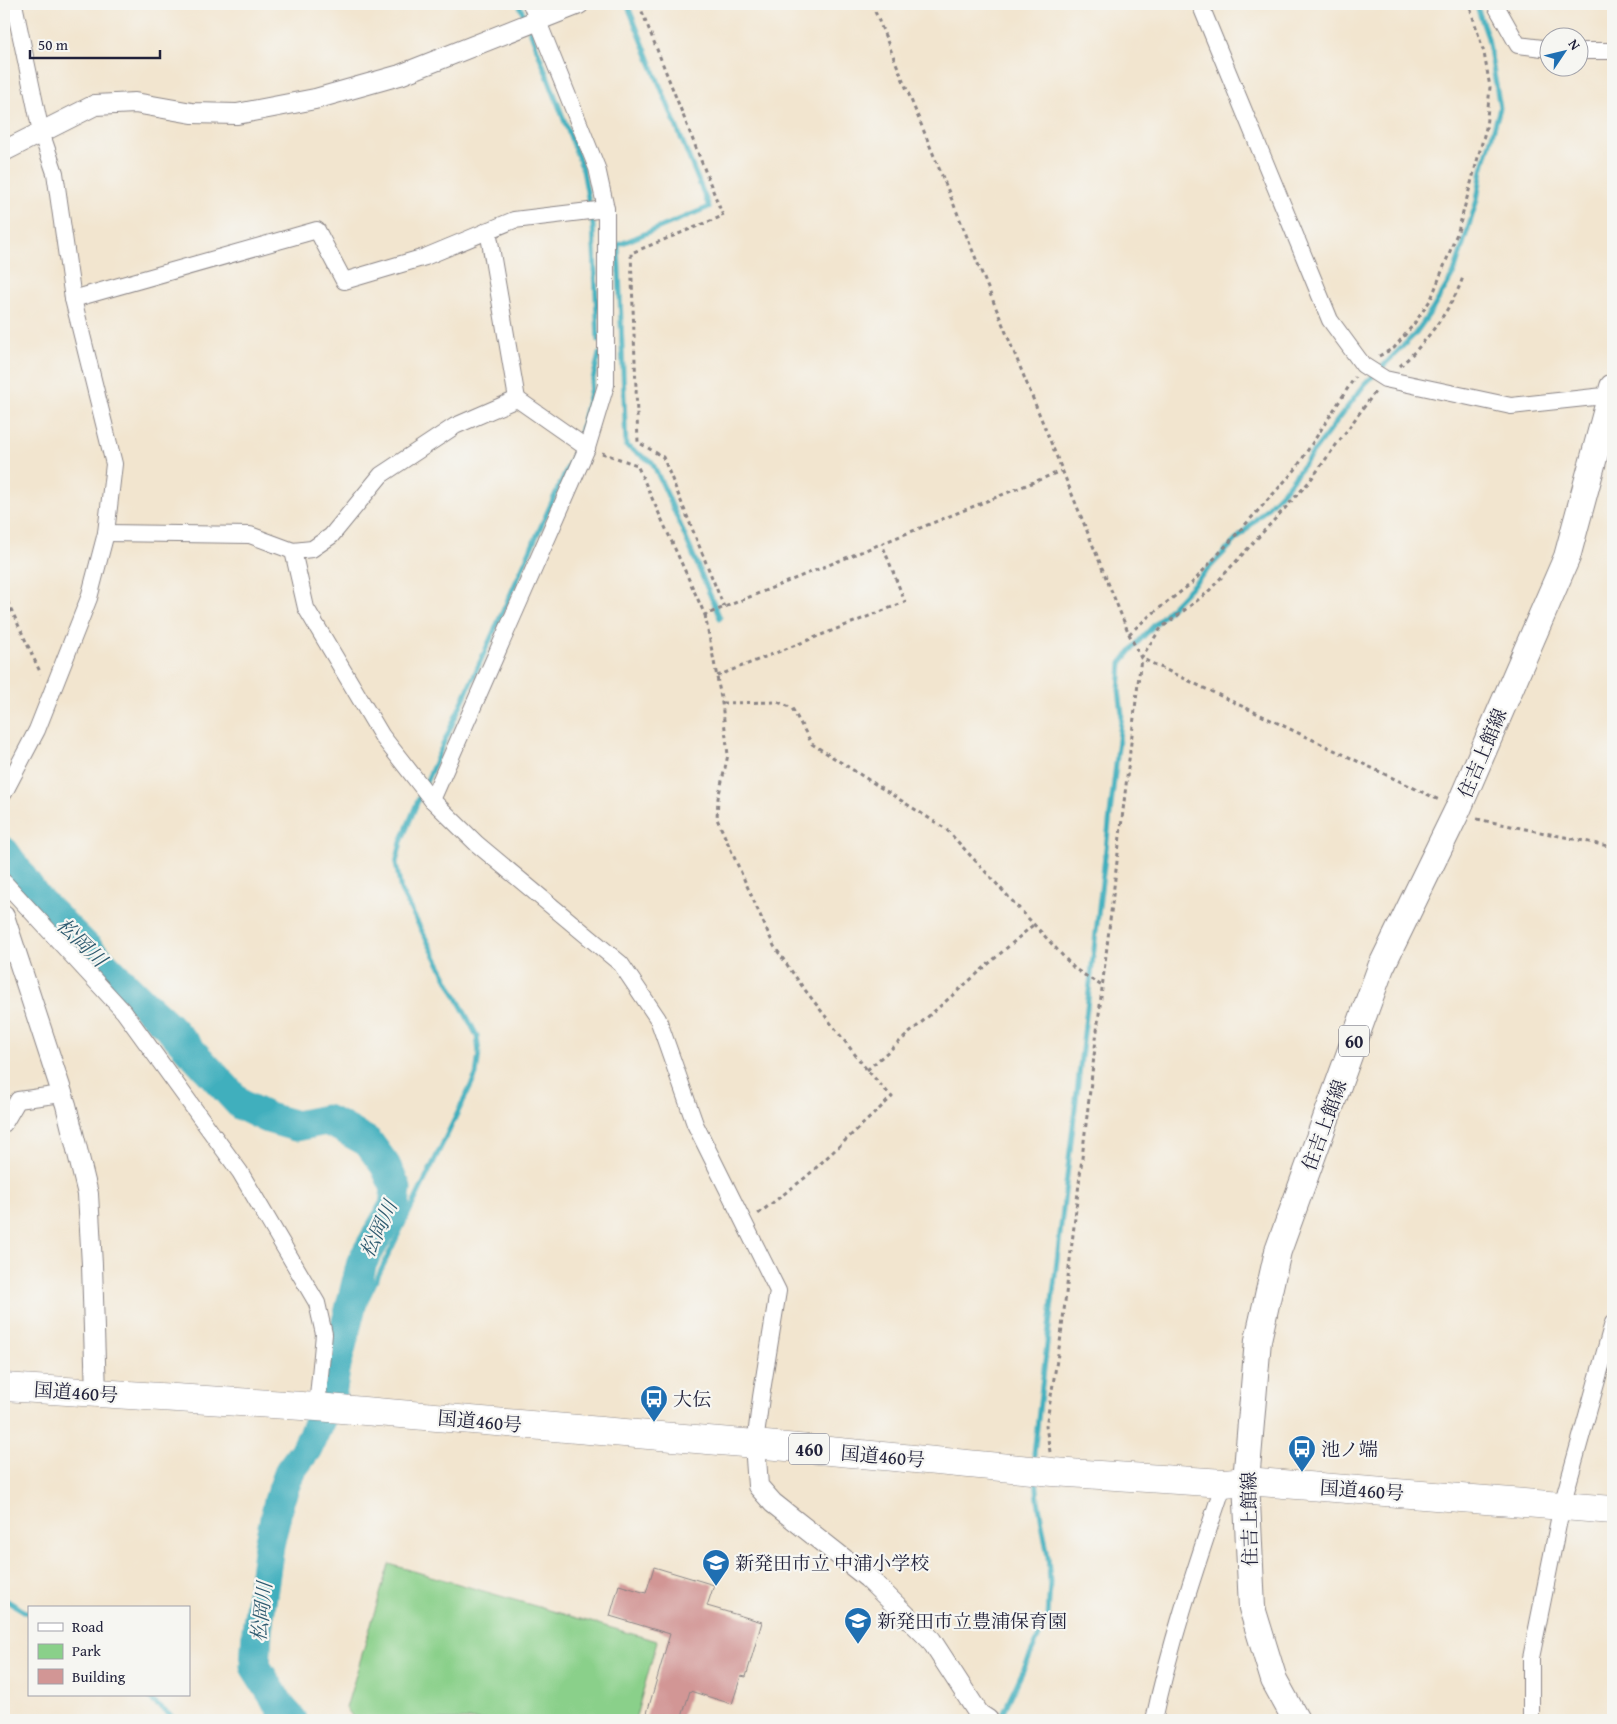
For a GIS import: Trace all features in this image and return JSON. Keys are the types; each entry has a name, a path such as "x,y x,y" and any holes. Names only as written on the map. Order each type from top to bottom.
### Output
{"highway":[{"name":"国道460号","path":"4,1387 317,1407 755,1444 1053,1472 1235,1482 1613,1510"}],"main road":[{"name":"住吉上館線","path":"1296,1720 1274,1680 1252,1608 1235,1482 1258,1340 1278,1251 1381,967 1458,809 1567,557 1612,392"}],"street":[{"path":"4,793 36,730 89,598 106,532 114,464 73,299 55,173 42,132 14,4"},
{"path":"4,150 95,105 135,104 192,113 237,114 315,99 400,75 534,12 579,4"},
{"path":"1200,4 1330,320 1363,364 1385,380 1512,406 1612,392"},
{"path":"1495,4 1518,45 1540,48"},
{"path":"432,800 587,448 606,385 606,209 597,168 534,12"},
{"path":"1590,51 1613,51"},
{"path":"73,299 317,230 344,281 425,257 514,220 606,209"},
{"path":"488,230 517,399 587,448"},
{"path":"106,532 250,535 293,551 312,548 330,536 381,475 454,426 517,399"},
{"path":"293,551 306,608 382,736 432,800 477,844 621,964 658,1019 695,1124 778,1291 760,1397 755,1444 758,1486 773,1503 868,1578 931,1640 980,1714 988,1720"},
{"path":"4,882 124,1012 240,1172 317,1303 324,1334 317,1407"},
{"path":"4,916 62,1094 88,1194 96,1394"},
{"path":"4,1124 18,1100 62,1094"},
{"path":"1531,1720 1531,1658 1562,1506 1613,1323"},
{"path":"1154,1720 1164,1674 1235,1482"}],"path":[{"path":"639,4 723,216 631,252 638,442 663,457 724,607"},
{"path":"872,4 1061,471 1129,634 1141,658 1458,809 1465,817 1613,847"},
{"path":"1053,1472 1046,1426 1062,1327 1141,658 1161,628 1207,593 1309,482 1385,380 1413,354 1434,328 1460,287 1463,277"},
{"path":"587,448 637,465 705,615 722,703 728,755 718,798 718,819 774,946 802,986 867,1070 892,1097 806,1177 745,1224"},
{"path":"705,615 1061,471"},
{"path":"716,676 905,602 882,544"},
{"path":"4,594 51,695"},
{"path":"722,703 778,702 792,708 812,744 946,829 1075,969 1102,986"},
{"path":"867,1070 1033,925"}],"green space":[{"path":"389,1564 657,1641 635,1720 355,1720 346,1708"}],"building":[{"path":"654,1567 714,1585 707,1606 762,1622 746,1677 741,1676 732,1704 690,1691 681,1720 645,1720 670,1634 610,1616 619,1585 646,1593"}],"waterway":[{"path":"519,4 526,20"},
{"path":"627,4 709,207 618,245 626,446 652,462 720,618"},
{"path":"1035,1462 1034,1453 1122,714 1119,690 1121,663 1139,641 1286,488 1365,384 1415,334 1454,273 1477,200 1482,170 1500,108 1488,38 1476,4"},
{"path":"529,28 583,170 593,225 598,341"},
{"path":"343,1336 363,1307 476,1075 479,1053 477,1036 401,891 396,863 401,842 577,446 599,354"},
{"name":"松岡川","path":"4,852 37,899 168,1026 241,1105 268,1118 296,1126 326,1120 341,1127 368,1142 385,1165 396,1188 394,1206 362,1262 335,1370 331,1395 307,1448 290,1471 279,1501 269,1545 257,1631 255,1666 282,1709 292,1720"},
{"path":"1000,1720 1048,1617 1050,1582 1048,1557 1036,1478"},
{"path":"4,1599 28,1613"},
{"path":"146,1696 176,1720"}],"place":[{"name":"大伝","path":"654,1423"},
{"name":"池ノ端","path":"1302,1473"},
{"name":"新発田市立 中浦小学校","path":"716,1587"},
{"name":"新発田市立豊浦保育園","path":"858,1645"}]}
